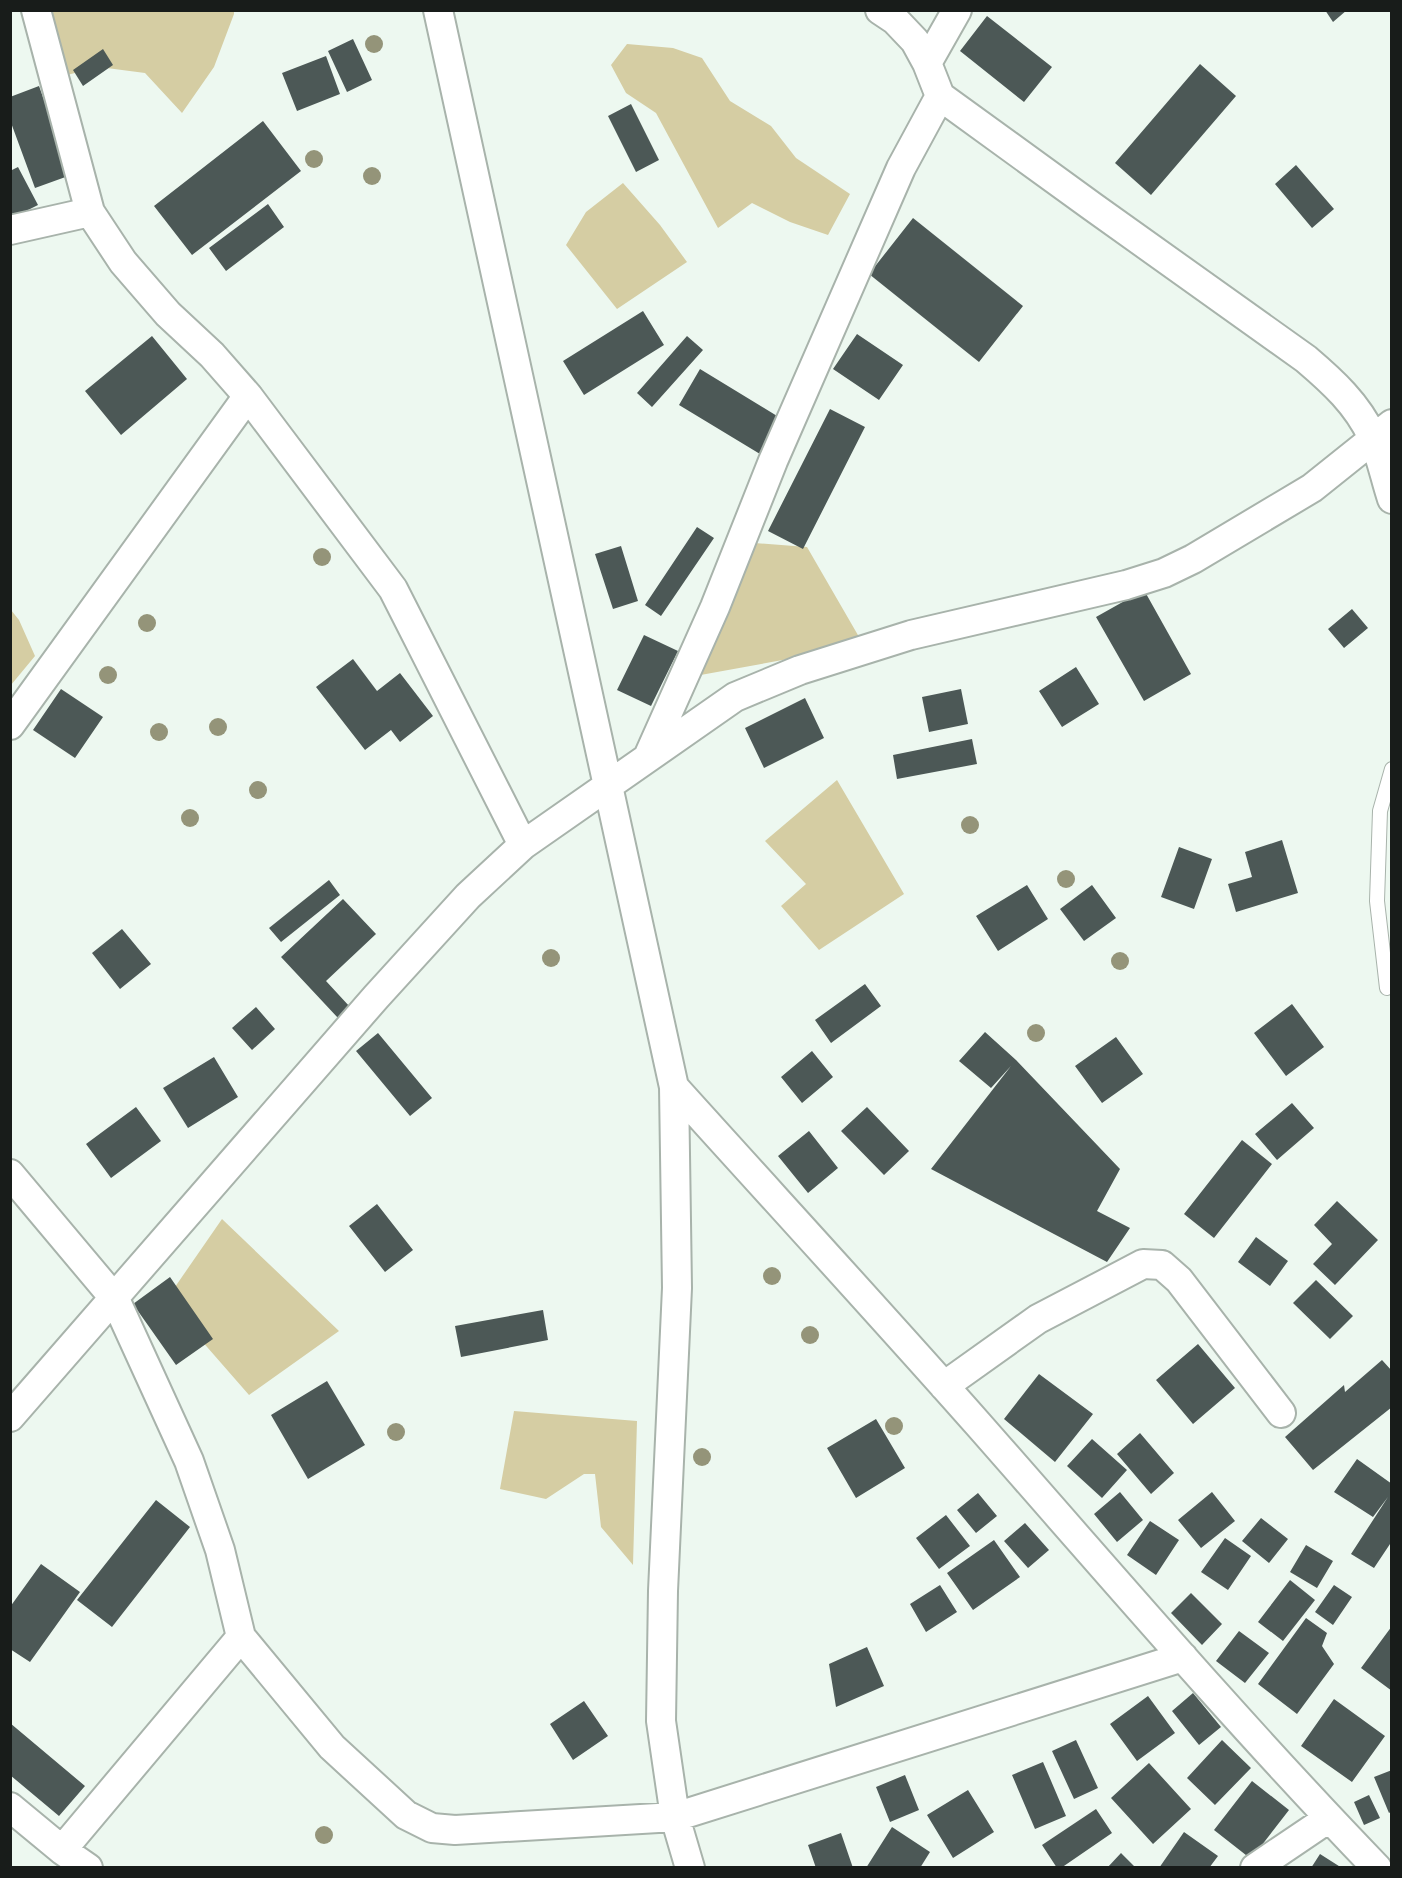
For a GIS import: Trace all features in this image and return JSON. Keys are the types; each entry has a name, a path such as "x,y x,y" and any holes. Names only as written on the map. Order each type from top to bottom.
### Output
{"street":[{"path":"36,10 90,212 123,262 168,314 212,355 248,396 393,589 523,845"},
{"path":"438,10 674,1087 677,1288 663,1591 661,1721 675,1817 690,1868"},
{"path":"880,10 895,20 915,41 927,63 940,96 1306,359 1336,384 1355,407 1382,430 1392,499"},
{"path":"927,63 957,10"},
{"path":"648,757 715,607 773,461 897,179 940,96"},
{"path":"10,230 90,212"},
{"path":"10,725 248,396"},
{"path":"10,1417 376,997 468,896 523,845 735,697 800,670 911,635 1125,585 1164,573 1193,559 1312,488 1382,430"},
{"path":"674,1087 945,1386 1183,1657 1377,1868"},
{"path":"10,1174 115,1299 189,1461 220,1550 241,1637 332,1747 406,1815 432,1828 455,1830 675,1817 1183,1657"},
{"path":"945,1386 1038,1319 1143,1264 1162,1265 1179,1280 1281,1413"},
{"path":"62,1850 241,1637"},
{"path":"10,1807 62,1850 88,1868"},
{"path":"1255,1868 1329,1818"}],"lane":[{"path":"1387,988 1377,901 1380,812 1392,769"}],"shaded area":[{"path":"234,10 214,67 182,113 145,73 99,67 55,78 36,11"},
{"path":"627,44 673,48 702,58 730,101 771,126 796,158 850,194 828,235 790,222 752,203 718,228 656,113 626,93 611,65"},
{"path":"623,183 660,225 687,262 617,309 566,245 586,212"},
{"path":"741,542 807,547 866,649 799,657 684,678"},
{"path":"11,610 19,620 35,656 11,685"},
{"path":"837,780 904,894 819,950 781,906 806,884 765,841"},
{"path":"222,1219 339,1331 249,1395 166,1300"},
{"path":"514,1411 637,1421 633,1565 601,1527 595,1474 584,1474 546,1499 500,1489"}],"building":[{"path":"1325,10 1347,10 1333,22"},
{"path":"987,16 1052,67 1024,102 960,51"},
{"path":"353,39 372,80 347,92 328,51"},
{"path":"103,49 113,65 83,86 73,70"},
{"path":"326,56 340,94 297,111 282,73"},
{"path":"1200,64 1236,96 1151,195 1115,163"},
{"path":"39,86 71,175 35,188 10,120 10,97"},
{"path":"631,104 659,160 636,172 608,116"},
{"path":"263,121 301,171 192,255 154,206"},
{"path":"1296,165 1334,209 1312,228 1275,184"},
{"path":"18,167 38,205 10,219 10,171"},
{"path":"268,204 284,227 226,271 209,248"},
{"path":"913,218 1023,306 979,362 869,274"},
{"path":"643,311 664,345 584,395 563,361"},
{"path":"857,334 903,365 879,400 833,369"},
{"path":"152,336 187,379 121,435 85,391"},
{"path":"687,336 703,350 652,407 637,393"},
{"path":"700,369 782,419 760,454 679,405"},
{"path":"830,409 865,427 803,549 768,531"},
{"path":"697,527 714,538 661,616 645,605"},
{"path":"621,546 638,601 613,609 595,554"},
{"path":"1144,590 1191,674 1144,701 1096,617"},
{"path":"1352,609 1368,628 1344,648 1328,629"},
{"path":"644,635 678,651 651,706 617,690"},
{"path":"353,659 377,691 400,673 433,716 400,742 391,730 365,750 316,687"},
{"path":"1076,667 1099,704 1062,727 1039,691"},
{"path":"61,689 103,717 75,758 33,730"},
{"path":"961,689 968,724 929,732 922,697"},
{"path":"805,698 824,738 764,768 745,728"},
{"path":"972,739 977,764 897,779 893,755"},
{"path":"1282,840 1298,893 1236,912 1228,884 1252,877 1245,852"},
{"path":"1179,847 1212,859 1194,909 1161,897"},
{"path":"329,880 340,895 281,942 269,928"},
{"path":"1027,885 1048,919 998,951 976,916"},
{"path":"1092,885 1116,918 1084,941 1060,909"},
{"path":"343,899 376,934 326,981 350,1007 338,1018 281,957"},
{"path":"122,929 151,964 120,989 92,953"},
{"path":"865,984 881,1006 831,1043 815,1020"},
{"path":"1292,1004 1324,1047 1286,1076 1254,1033"},
{"path":"256,1007 275,1029 252,1050 232,1028"},
{"path":"985,1032 1016,1060 1120,1169 1097,1211 1130,1228 1107,1262 931,1169 1011,1066 991,1088 959,1061"},
{"path":"378,1033 432,1098 410,1116 356,1051"},
{"path":"1116,1037 1143,1074 1102,1103 1075,1066"},
{"path":"812,1051 833,1077 802,1103 781,1077"},
{"path":"214,1057 238,1097 188,1128 163,1088"},
{"path":"1292,1103 1314,1128 1277,1160 1255,1134"},
{"path":"136,1107 161,1141 111,1178 86,1144"},
{"path":"867,1107 909,1151 884,1175 841,1131"},
{"path":"809,1131 838,1168 808,1193 778,1156"},
{"path":"1242,1140 1272,1164 1214,1238 1184,1214"},
{"path":"1337,1201 1378,1240 1335,1285 1313,1264 1332,1244 1314,1225"},
{"path":"377,1204 413,1250 385,1272 349,1226"},
{"path":"1256,1237 1288,1261 1270,1286 1238,1262"},
{"path":"170,1277 213,1339 176,1365 133,1304"},
{"path":"1316,1280 1353,1316 1330,1339 1293,1303"},
{"path":"543,1310 548,1340 461,1357 455,1326"},
{"path":"1198,1344 1235,1388 1193,1424 1156,1380"},
{"path":"1382,1360 1392,1371 1392,1407 1313,1470 1285,1437 1344,1385 1345,1392"},
{"path":"1039,1374 1093,1414 1055,1462 1004,1419"},
{"path":"327,1381 365,1445 308,1479 271,1415"},
{"path":"876,1419 905,1468 856,1498 827,1448"},
{"path":"1140,1433 1174,1473 1151,1494 1117,1454"},
{"path":"1092,1439 1127,1470 1102,1498 1067,1466"},
{"path":"1357,1459 1392,1484 1392,1541 1374,1568 1351,1554 1388,1497 1373,1517 1334,1492"},
{"path":"1120,1492 1143,1520 1117,1542 1094,1514"},
{"path":"1212,1492 1235,1521 1201,1548 1178,1520"},
{"path":"978,1493 997,1516 976,1533 957,1510"},
{"path":"156,1500 190,1527 112,1627 77,1600"},
{"path":"946,1515 970,1546 939,1569 916,1538"},
{"path":"1261,1518 1288,1539 1269,1563 1242,1541"},
{"path":"1150,1521 1179,1540 1156,1575 1127,1555"},
{"path":"1025,1523 1049,1550 1028,1568 1004,1541"},
{"path":"1225,1538 1251,1556 1228,1590 1201,1572"},
{"path":"994,1540 1020,1577 973,1610 947,1573"},
{"path":"1306,1545 1333,1561 1317,1588 1290,1572"},
{"path":"41,1564 80,1592 30,1662 10,1649 10,1607"},
{"path":"1290,1580 1315,1600 1283,1641 1258,1622"},
{"path":"940,1585 957,1612 926,1632 910,1604"},
{"path":"1334,1585 1352,1597 1333,1625 1315,1612"},
{"path":"1191,1593 1222,1624 1202,1645 1171,1613"},
{"path":"1306,1618 1327,1633 1322,1646 1334,1664 1297,1714 1258,1684"},
{"path":"1392,1626 1392,1691 1361,1668"},
{"path":"1239,1631 1269,1653 1245,1683 1216,1661"},
{"path":"867,1647 884,1686 836,1707 829,1664"},
{"path":"1193,1693 1221,1727 1199,1745 1172,1711"},
{"path":"1148,1696 1175,1733 1137,1761 1110,1724"},
{"path":"1334,1699 1385,1736 1352,1782 1301,1746"},
{"path":"584,1701 608,1736 573,1760 550,1724"},
{"path":"10,1723 85,1786 59,1816 10,1775"},
{"path":"1076,1740 1098,1788 1074,1799 1052,1751"},
{"path":"1222,1740 1251,1768 1215,1805 1187,1778"},
{"path":"1043,1762 1066,1816 1035,1829 1012,1775"},
{"path":"1149,1763 1191,1809 1153,1844 1111,1798"},
{"path":"1392,1770 1392,1811 1389,1813 1374,1777"},
{"path":"905,1775 919,1810 890,1822 876,1787"},
{"path":"1252,1781 1289,1810 1251,1859 1214,1830"},
{"path":"968,1790 994,1832 953,1858 927,1815"},
{"path":"1369,1795 1380,1818 1364,1825 1354,1802"},
{"path":"1096,1809 1112,1833 1061,1868 1057,1868 1042,1845"},
{"path":"892,1827 930,1852 920,1868 866,1868"},
{"path":"1184,1832 1218,1856 1209,1868 1159,1868"},
{"path":"841,1833 853,1868 816,1868 808,1845"},
{"path":"1121,1853 1136,1868 1107,1868"},
{"path":"1320,1854 1342,1868 1311,1868"}]}
